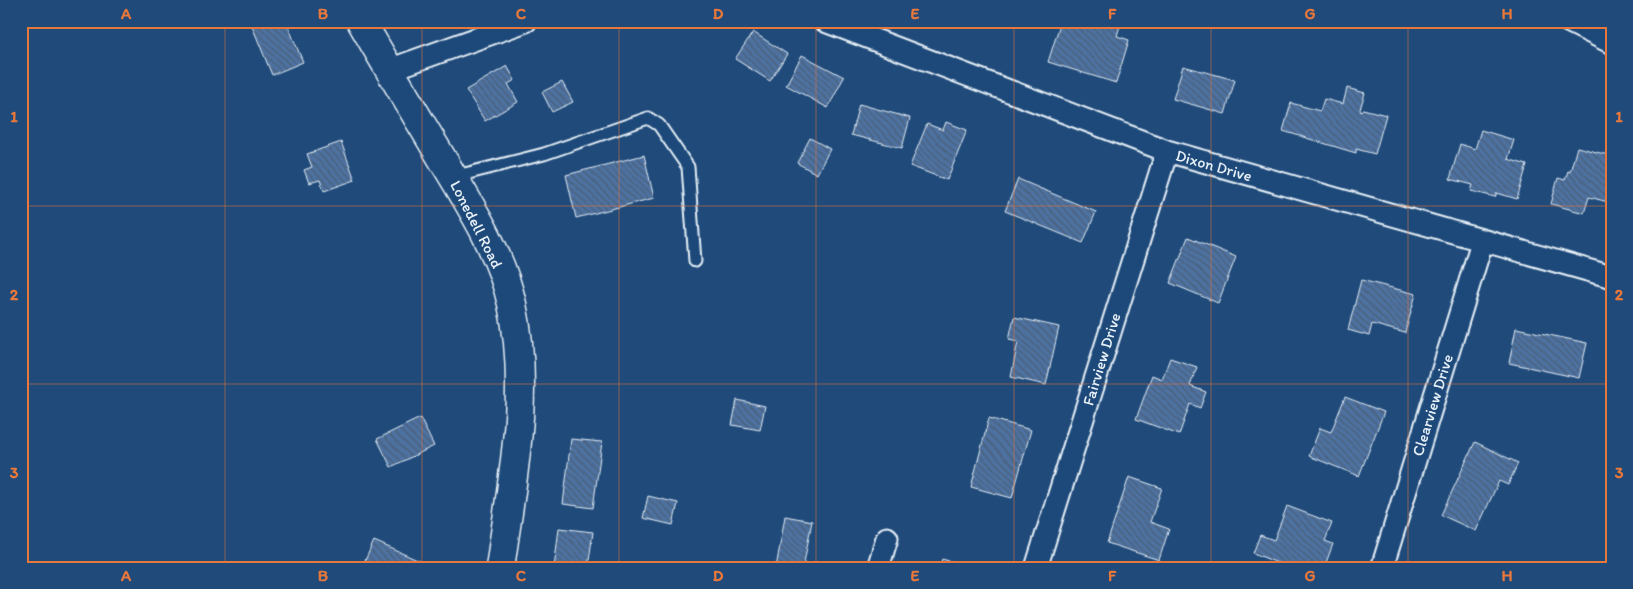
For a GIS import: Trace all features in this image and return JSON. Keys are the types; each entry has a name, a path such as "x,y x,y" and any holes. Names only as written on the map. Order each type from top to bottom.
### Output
{"street":[{"name":"Lonedell Road","path":"361,21 453,176 498,260 512,304 518,342 519,413 500,568"},
{"path":"389,70 526,21"},
{"name":"Dixon Drive","path":"825,21 1166,151 1612,278"},
{"path":"1568,21 1612,42"},
{"name":"Fairview Drive","path":"1036,568 1166,151"},
{"name":"Clearview Drive","path":"1382,568 1482,242"},
{"path":"878,568 887,538"}],"lane":[{"path":"453,176 544,154 648,118 658,125 688,167 695,261"}],"building":[{"path":"250,21 286,21 303,62 272,75"},
{"path":"1061,21 1088,28 1090,21 1121,22 1117,36 1129,40 1116,83 1048,62"},
{"path":"753,32 787,54 770,81 735,59"},
{"path":"802,55 844,77 828,108 786,85"},
{"path":"507,66 515,80 508,84 518,102 485,121 466,90"},
{"path":"1183,66 1235,80 1225,114 1173,99"},
{"path":"562,82 573,102 552,112 542,92"},
{"path":"1347,88 1365,93 1361,111 1363,109 1386,115 1375,154 1356,149 1356,153 1283,131 1291,103 1320,111 1324,99 1343,104"},
{"path":"859,104 910,118 902,148 851,135"},
{"path":"946,122 967,130 947,180 910,166 927,124 943,130"},
{"path":"1481,130 1514,140 1508,159 1527,165 1517,199 1497,193 1495,197 1471,191 1473,185 1450,179 1460,144 1475,149"},
{"path":"810,138 830,149 817,174 797,163"},
{"path":"341,142 355,180 324,191 320,180 309,183 304,170 312,167 307,154"},
{"path":"1577,147 1612,156 1612,203 1589,197 1584,213 1551,204 1558,178 1565,180 1568,171 1570,172"},
{"path":"644,155 654,198 576,218 566,175"},
{"path":"1018,179 1096,212 1083,243 1005,211"},
{"path":"1188,237 1236,257 1218,303 1170,283"},
{"path":"1361,280 1416,294 1405,333 1372,324 1369,336 1348,330"},
{"path":"1014,317 1059,327 1046,385 1011,377 1018,341 1009,339"},
{"path":"1516,328 1587,343 1579,378 1509,363"},
{"path":"1170,358 1197,367 1190,386 1206,392 1200,408 1190,404 1179,435 1136,419 1152,375 1162,379"},
{"path":"1345,397 1384,412 1359,476 1309,456 1320,428 1331,432"},
{"path":"737,400 765,406 760,430 732,425"},
{"path":"420,418 434,446 391,467 377,439"},
{"path":"989,418 1031,430 1012,498 971,487"},
{"path":"571,439 602,442 593,508 563,504"},
{"path":"1475,442 1518,463 1508,485 1499,481 1476,531 1441,515"},
{"path":"1129,477 1162,488 1150,522 1169,529 1159,560 1107,543"},
{"path":"648,496 678,503 673,525 643,518"},
{"path":"1287,506 1332,523 1325,541 1333,544 1324,568 1285,568 1285,566 1253,553 1260,535 1274,540"},
{"path":"785,516 812,521 803,568 776,568"},
{"path":"559,528 593,532 588,568 554,568"},
{"path":"374,541 422,562 420,568 362,567"},
{"path":"942,559 974,568 939,568"}]}
